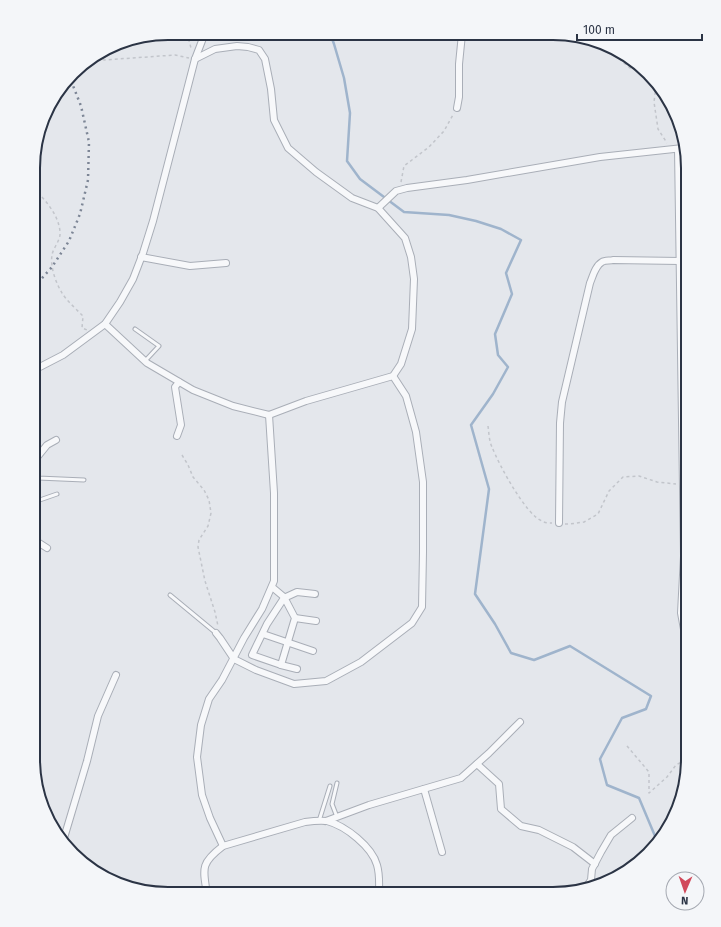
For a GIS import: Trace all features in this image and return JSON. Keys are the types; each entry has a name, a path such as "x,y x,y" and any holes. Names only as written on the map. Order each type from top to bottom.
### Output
{"street":[{"path":"40,367 62,355 105,324 133,279 162,188 195,60 202,40"},
{"path":"457,108 459,97 459,64 461,40"},
{"path":"105,324 145,361 193,390 233,406 269,415 306,401 393,376 401,364 412,329 414,279 412,257 405,238 378,208 352,198 316,172 288,148 274,120 271,89 265,59 259,50 248,46 215,49 195,60"},
{"path":"378,208 396,192 403,189 600,158 679,148"},
{"path":"681,165 681,352"},
{"path":"141,257 190,266 226,263"},
{"path":"559,523 560,423 562,402 594,271 603,261 680,261"},
{"path":"216,633 234,659 256,670 294,684 326,681 361,662 412,623 422,607 423,482 416,432 406,396 393,376"},
{"path":"177,436 181,425 175,387 179,382"},
{"path":"223,846 210,818 202,795 197,757 201,725 209,699 222,680 244,638 262,609 274,581 274,493 269,415"},
{"path":"40,454 47,446 56,440"},
{"path":"40,544 47,548"},
{"path":"272,587 284,598 295,618 281,665"},
{"path":"297,669 252,655 267,624 284,598 297,592 315,594"},
{"path":"295,618 316,621"},
{"path":"262,634 314,651"},
{"path":"65,835 87,761 98,716 116,675"},
{"path":"206,887 204,867 208,859 223,846 305,822 323,821 369,805 461,778 520,722"},
{"path":"477,764 499,784 501,809 521,826 539,830 574,847 595,864"},
{"path":"424,789 442,852"},
{"path":"590,881 592,869 611,835 632,818"},
{"path":"323,821 337,825 349,832 362,842 372,853 377,864 380,887"}],"lane":[{"path":"134,329 158,346 145,361"},
{"path":"40,478 84,480"},
{"path":"40,500 57,494"},
{"path":"170,595 216,633"},
{"path":"337,783 332,804 337,817"},
{"path":"323,821 330,786"}],"path":[{"path":"189,40 195,60"},
{"path":"102,59 104,60 175,55 195,60"},
{"path":"617,57 633,69"},
{"path":"655,91 654,102 658,129 671,150"},
{"path":"403,189 400,181 404,166 429,146 444,131 457,108"},
{"path":"40,195 55,216 60,234 52,255 52,267 57,282 62,293 83,316 82,328 94,332"},
{"path":"488,426 491,446 502,469 515,491 531,513 542,521 570,524 584,522 598,514 609,491 623,477 639,476 657,482 681,484"},
{"path":"182,456 188,464 193,477 204,490 209,500 210,513 208,526 199,540 198,547 205,581 218,625 216,633"},
{"path":"627,746 649,772 649,793 668,777 676,765 681,762"}],"waterway":[{"path":"333,40 344,78 350,113 347,161 360,179 404,212 449,215 476,221 501,229 521,240 506,273 512,294 495,334 498,355 508,367 493,394 471,425 489,489 475,594 495,624 511,653 534,660 570,646 651,696 646,709 622,718 600,759 607,785 639,798 655,836"}],"railway":[{"path":"40,280 52,267 69,241 80,214 88,180 89,142 81,106 72,84"}]}
